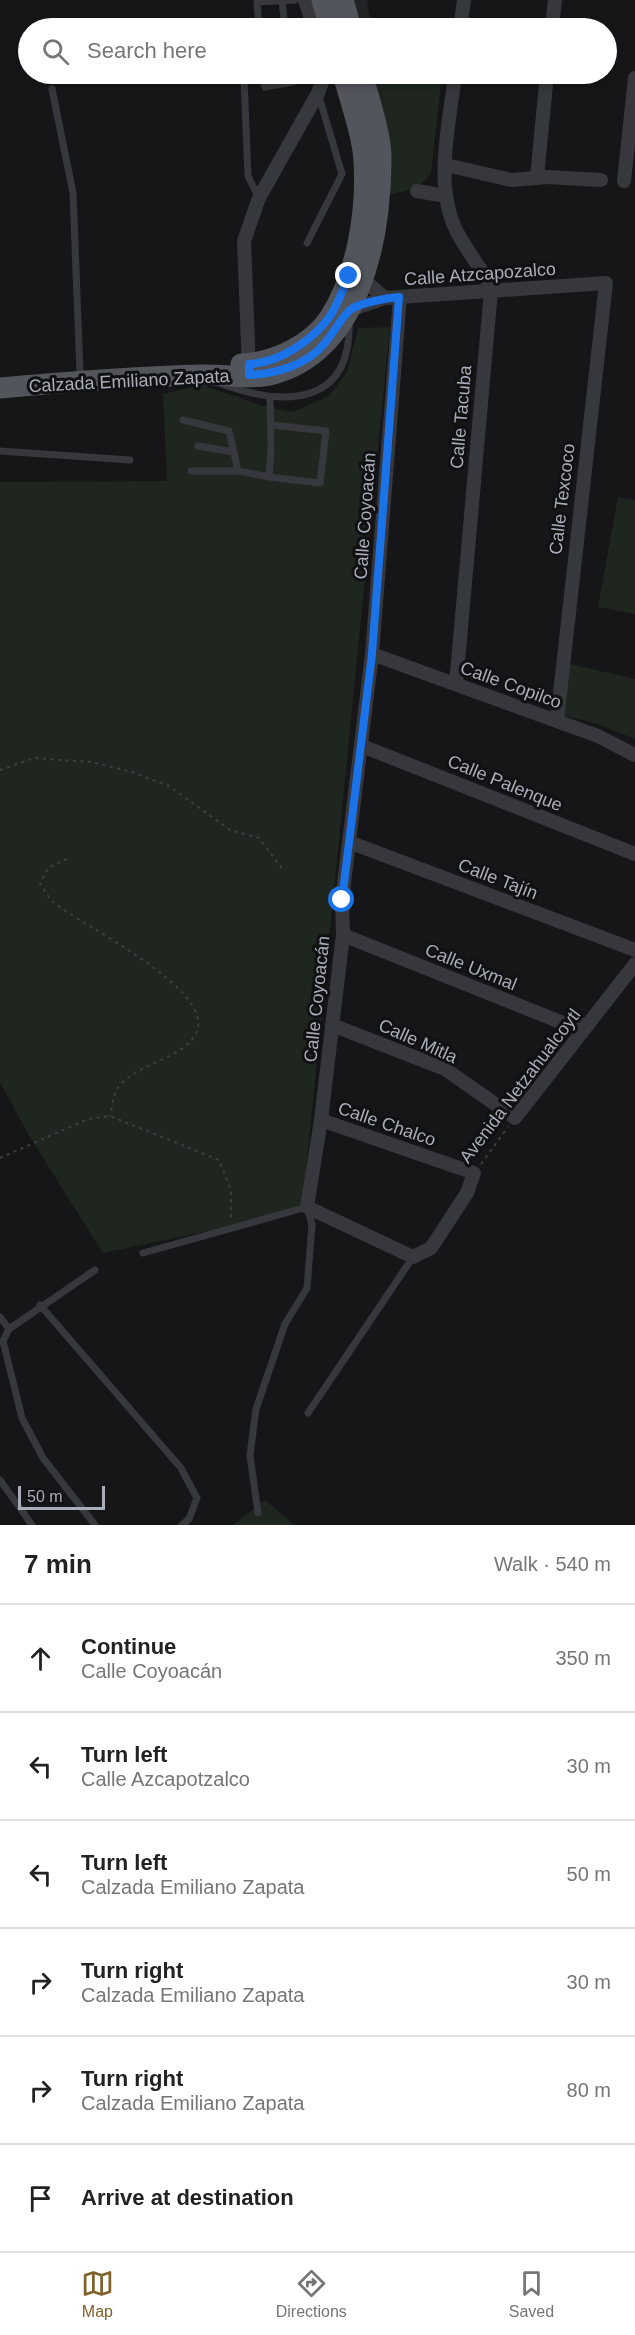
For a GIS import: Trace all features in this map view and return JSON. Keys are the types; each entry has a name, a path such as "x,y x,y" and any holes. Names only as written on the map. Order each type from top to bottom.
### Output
{"main road":[{"path":"322,0 327,18"},
{"path":"343,0 348,18"},
{"name":"Calzada Emiliano Zapata","path":"249,377 258,364 298,347 329,318 349,276 362,212 364,160 345,84"},
{"name":"Calzada Emiliano Zapata","path":"0,377 80,373 249,377 271,375 293,366 322,347 350,311 364,280 374,235 382,160 364,84"},
{"name":"Calzada Emiliano Zapata","path":"0,388 201,375 249,377"}],"street":[{"path":"305,0 311,18"},
{"path":"461,18 464,0"},
{"path":"553,18 555,0"},
{"path":"624,181 635,78"},
{"path":"249,377 244,241 259,198 321,84"},
{"name":"Calle Tacuba","path":"455,84 446,165 446,195 456,231 489,282 490,291 456,684"},
{"path":"537,177 546,84"},
{"path":"446,165 511,180 537,177 601,180"},
{"path":"417,190 446,195"},
{"name":"Calle Atzcapozalco","path":"364,280 385,298 606,283"},
{"name":"Calle Texcoco","path":"557,720 606,283"},
{"name":"Calle Coyoacán","path":"307,1207 321,1120 343,935 342,900 372,654 399,297"},
{"path":"350,311 385,298"},
{"name":"Calle Copilco","path":"372,654 557,720 598,736 635,755"},
{"name":"Calle Palenque","path":"362,746 635,854"},
{"name":"Calle Tajín","path":"349,842 635,950"},
{"name":"Calle Uxmal","path":"343,935 563,1023 588,1025"},
{"name":"Avenida Netzahualcoytl","path":"515,1118 635,964"},
{"name":"Calle Mitla","path":"332,1025 445,1070 515,1118"},
{"name":"Calle Chalco","path":"321,1120 474,1173"},
{"name":"Avenida Netzahualcoytl","path":"413,1257 431,1248 467,1193 474,1173"},
{"path":"307,1207 413,1257"}],"lane":[{"path":"258,18 257,2 296,0"},
{"path":"282,1 284,18"},
{"path":"244,84 248,176 259,198"},
{"path":"264,84 264,87 281,84"},
{"path":"52,89 73,193 80,373"},
{"path":"307,243 342,174 318,93"},
{"path":"249,377 270,397 302,397 318,391 329,382 346,353 350,311"},
{"path":"269,477 270,397"},
{"path":"183,420 229,431 238,471"},
{"path":"191,471 238,471 320,483 326,431 271,425"},
{"path":"198,446 234,452"},
{"path":"0,451 130,460"},
{"path":"143,1253 307,1207"},
{"name":"Calle Coyoacán","path":"258,1513 250,1455 256,1409 285,1324 307,1288 312,1225 307,1207"},
{"path":"308,1413 413,1257"},
{"path":"95,1270 40,1305 9,1329 3,1341 22,1418 43,1458 95,1525"},
{"path":"40,1305 181,1468 197,1498 189,1519 182,1525"},
{"path":"0,1317 9,1329"},
{"path":"0,1480 32,1525"}],"path":[{"path":"0,770 34,758 92,762 132,772 169,786 230,830 259,838 284,871"},
{"path":"68,859 49,867 40,883 52,901 144,961 184,995 197,1013 198,1030 187,1046 131,1074 116,1090 110,1116"},
{"path":"0,1158 88,1119 110,1116 219,1160 231,1190 230,1211 235,1228"},
{"name":"Avenida Netzahualcoytl","path":"474,1173 515,1118"}],"shaded area":[{"path":"348,0 367,0 370,18 352,18"},
{"path":"374,84 441,84 431,173 418,186 389,195"},
{"path":"390,327 302,1211 103,1253 28,1134 0,1082 0,482 167,481 163,394 202,385 263,406 293,412 329,396 347,372 358,328"},
{"path":"618,497 635,500 635,614 598,607"},
{"path":"566,663 635,679 635,739 598,724 561,715"},
{"path":"265,1500 294,1525 233,1525"}],"route":[{"path":"342,900 372,654 399,297 385,298 350,310 322,347 293,366 271,375 249,375 249,364 258,364 298,347 329,318 349,276"}]}
